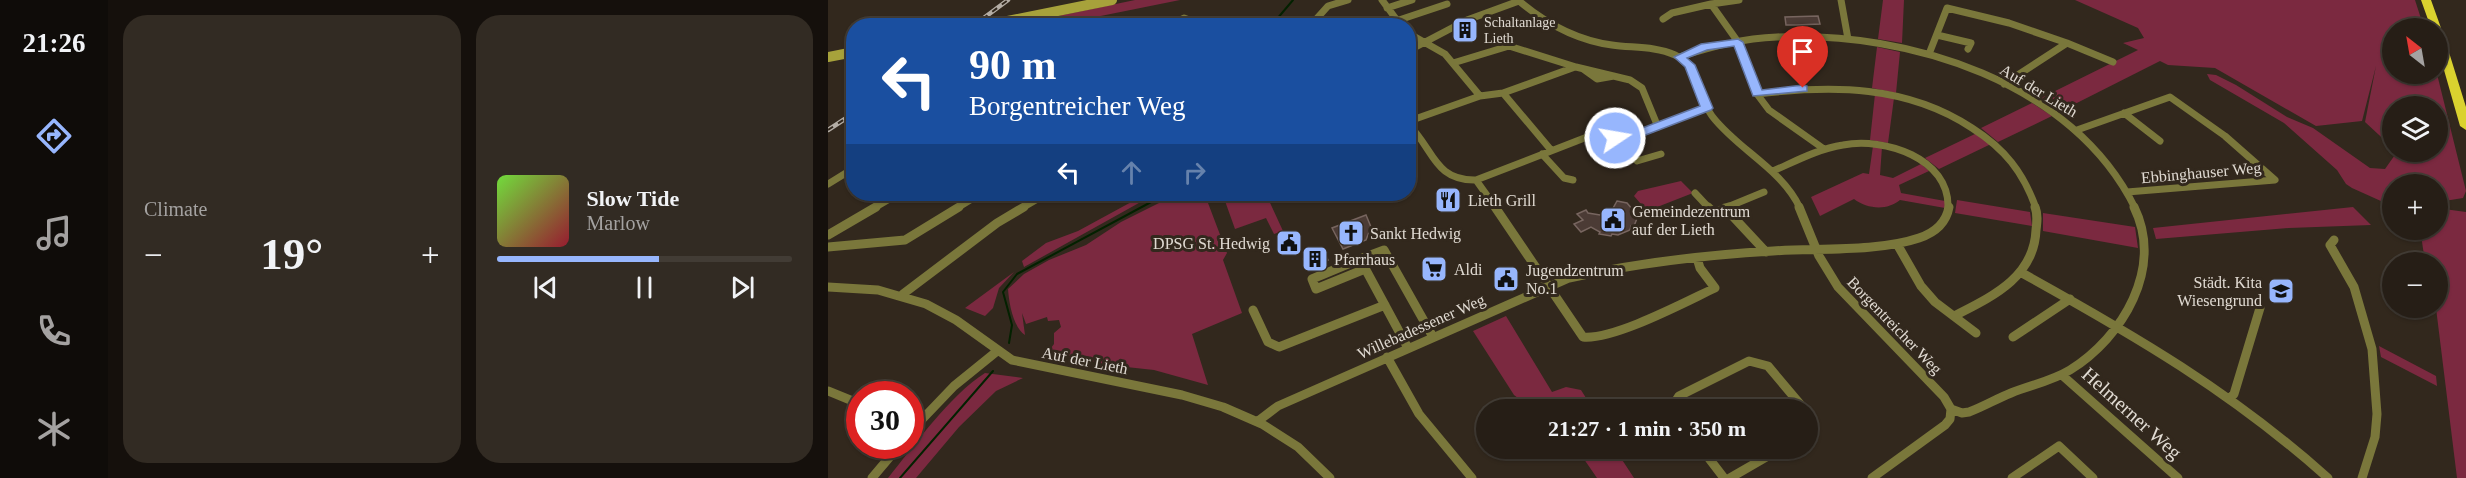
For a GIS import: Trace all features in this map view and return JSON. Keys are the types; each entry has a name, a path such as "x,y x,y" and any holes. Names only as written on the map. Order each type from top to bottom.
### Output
{"highway":[{"path":"2426,0 2432,18"},
{"path":"2448,66 2466,126"}],"main road":[{"path":"1019,18 1112,0"},
{"path":"828,57 846,54"}],"street":[{"path":"1317,18 1328,6 1348,0"},
{"path":"1382,0 1395,18"},
{"path":"1387,8 1412,0"},
{"path":"1416,47 1467,20 1518,0 1546,22 1572,34 1608,44 1660,51 1679,57"},
{"path":"1663,19 1672,13 1739,0"},
{"path":"1841,0 1848,39"},
{"path":"1412,18 1447,4"},
{"path":"1711,4 1738,42 1757,94 1769,110 1824,149"},
{"path":"1929,54 1947,8 2009,23 2113,62"},
{"path":"1936,35 1971,43"},
{"path":"1416,37 1426,41 1454,63 1480,96"},
{"name":"Auf der Lieth","path":"1679,57 1705,47 1798,37 1848,39 1929,54 1962,65 2004,84 2045,107 2077,130 2103,157 2127,192 2144,234 2146,263 2138,294 2117,326 2093,353 2063,376 2006,395 1963,413 1951,409"},
{"path":"2004,84 2067,43"},
{"path":"1454,63 1509,46 1579,68 1596,80 1614,76 1630,80 1642,88 1658,127"},
{"name":"Borgentreicher Weg","path":"1679,57 1689,65 1707,108 1728,133 1773,171 1802,210 1826,272 1843,294 1944,397 1951,409"},
{"path":"1416,118 1480,96 1503,93 1579,68"},
{"path":"1757,94 1803,88 1852,88 1902,96 1972,125 2005,152 2031,190 2038,220 2036,242 2022,273 2002,289 1954,316"},
{"path":"1503,93 1551,150"},
{"name":"Ebbinghauser Weg","path":"2077,130 2170,97 2225,136 2275,180 2127,192"},
{"path":"1416,130 1451,179 1459,182 1476,180 1587,137 1639,134 1707,108"},
{"name":"Ebbinghauser Weg","path":"2124,113 2160,141"},
{"path":"1616,136 1637,161 1660,154"},
{"name":"Willebadessener Weg","path":"1258,421 1278,405 1547,287 1602,270 1697,258 1897,244 1925,236 1939,227 1947,216 1949,205 1946,186 1927,165 1899,149 1857,143 1824,149 1773,171"},
{"path":"1542,154 1564,178 1573,180"},
{"path":"828,184 846,173"},
{"path":"1476,180 1583,337 1593,338 1649,319 1715,288 1700,268 1697,258"},
{"path":"1695,193 1714,213 1764,192"},
{"path":"828,236 886,201"},
{"path":"828,247 905,240 969,201"},
{"path":"903,294 997,223 1033,201"},
{"path":"1725,208 1766,252"},
{"path":"2334,240 2330,245 2354,287 2372,348 2377,414 2375,437 2362,478"},
{"path":"1897,244 1921,286 1935,302 1976,333"},
{"path":"1365,269 1316,289 1312,279 1384,250 1433,337"},
{"path":"1360,259 1408,348"},
{"path":"2022,273 2161,351 2230,398 2292,446 2328,478"},
{"name":"Auf der Lieth","path":"828,287 873,289 903,294 956,320 996,352 1027,364 1187,394 1227,406 1258,421 1314,460 1330,478"},
{"path":"2013,337 2070,300"},
{"path":"1253,310 1268,342 1279,347 1384,305"},
{"path":"2230,398 2234,394 2260,308"},
{"path":"924,417 954,386 996,352"},
{"path":"1388,357 1419,414 1472,478"},
{"path":"1677,399 1749,361 1768,366 1796,399"},
{"name":"Helmerner Weg","path":"2063,376 2178,478"},
{"path":"828,391 846,398"},
{"path":"1872,478 1945,425 1950,419 1951,409"},
{"path":"2012,478 2060,446 2093,478"},
{"path":"872,478 888,459"},
{"path":"1709,459 1724,478"},
{"path":"1730,478 1763,459"}],"shaded area":[{"path":"1135,0 1180,0 1091,18 1048,18"},
{"path":"1883,0 1904,0 1902,43 1878,39"},
{"path":"2075,0 2415,0 2421,18 2382,18 2382,84 2439,84 2442,96 2382,96 2382,138 2365,122 2376,66 2362,121 2316,126 2215,68 2168,65 2160,61 2061,111 2041,98 2138,50 2123,43 2144,38 2138,28"},
{"path":"1877,47 1900,52 1896,93 1872,88"},
{"path":"2207,74 2216,75 2236,85 2287,117 2313,128 2370,168 2385,169 2390,162 2448,162 2448,118 2466,191 2463,198 2448,200 2448,174 2382,174 2382,202 2352,188 2346,184 2337,170 2284,123 2210,80"},
{"path":"1875,94 1894,98 1888,143 1870,140"},
{"path":"2032,103 2052,116 1998,142 1981,128"},
{"path":"1977,133 1991,144 1939,169 1925,158"},
{"path":"1873,146 1882,147 1880,175 1893,178 1921,164 1929,171 1899,185 1901,193 1945,201 1945,208 1900,200 1889,206 1871,207 1854,199 1820,216 1811,197 1863,173 1869,174"},
{"path":"1681,181 1693,193 1647,211 1634,196 1638,191"},
{"path":"1957,200 2030,212 2032,226 1955,213"},
{"path":"1133,201 1142,201 1024,267 1022,261 1046,243 1078,231"},
{"path":"1163,201 1211,201 1208,203 1227,253 1223,260 1242,313 1192,334 1208,385 1154,370 1108,365 1048,352 1054,344 1054,333 1061,327 1059,320 1048,321 1047,317 1026,324 1022,313 1025,335 1017,326 1012,314 1008,289 1024,274 1049,260 1086,245 1121,222"},
{"path":"1225,201 1269,201 1283,231 1274,234 1266,218 1235,229"},
{"path":"2353,207 2371,225 2289,228 2156,239 2153,228"},
{"path":"2448,210 2466,212 2466,478 2457,478 2437,318 2448,318 2448,252 2424,252 2422,240 2448,240"},
{"path":"2043,213 2135,227 2138,248 2043,231"},
{"path":"1014,272 999,288 993,308 985,316 965,308"},
{"path":"1506,316 1552,392 1566,387 1581,390 1587,399 1519,399 1514,395 1473,331"},
{"path":"2379,346 2436,376 2437,386 2381,357"},
{"path":"985,373 1023,378 996,391 959,427 916,478 888,478 903,459 924,459 924,433 946,407"},
{"path":"1584,459 1622,459 1634,478 1597,478"}],"building":[{"path":"1818,16 1820,24 1786,25 1785,17"},
{"name":"Gemeindezentrum auf der Lieth","path":"1617,201 1627,203 1638,216 1630,230 1611,236 1599,234 1600,232 1591,227 1581,232 1574,224 1583,220 1577,214 1586,210 1588,213 1600,215 1612,210"},
{"name":"Sankt Hedwig","path":"1366,215 1371,227 1366,240 1343,249 1332,228"},
{"name":"Pfarrhaus","path":"1324,251 1328,260 1307,268 1303,259"},
{"name":"Jugendzentrum No.1","path":"1507,268 1516,282 1503,287 1495,274"}],"waterway":[{"path":"1278,18 1293,0"},
{"path":"1009,343 1012,325 1003,292 1017,274 1153,201"},
{"path":"900,478 993,371"}],"railway":[{"path":"984,18 1008,0"},
{"path":"828,130 846,118"}],"place":[{"name":"Schaltanlage Lieth","path":"1465,30"},
{"name":"Lieth Grill","path":"1448,200"},
{"name":"Gemeindezentrum auf der Lieth","path":"1613,220"},
{"name":"Sankt Hedwig","path":"1351,233"},
{"name":"DPSG St. Hedwig","path":"1289,243"},
{"name":"Pfarrhaus","path":"1315,259"},
{"name":"Aldi","path":"1434,269"},
{"name":"Jugendzentrum No.1","path":"1506,279"},
{"name":"Städt. Kita Wiesengrund","path":"2281,291"}],"route":[{"path":"1615,138 1616,136 1639,134 1707,108 1689,65 1679,57 1697,49 1738,42 1757,94 1803,88"}]}
